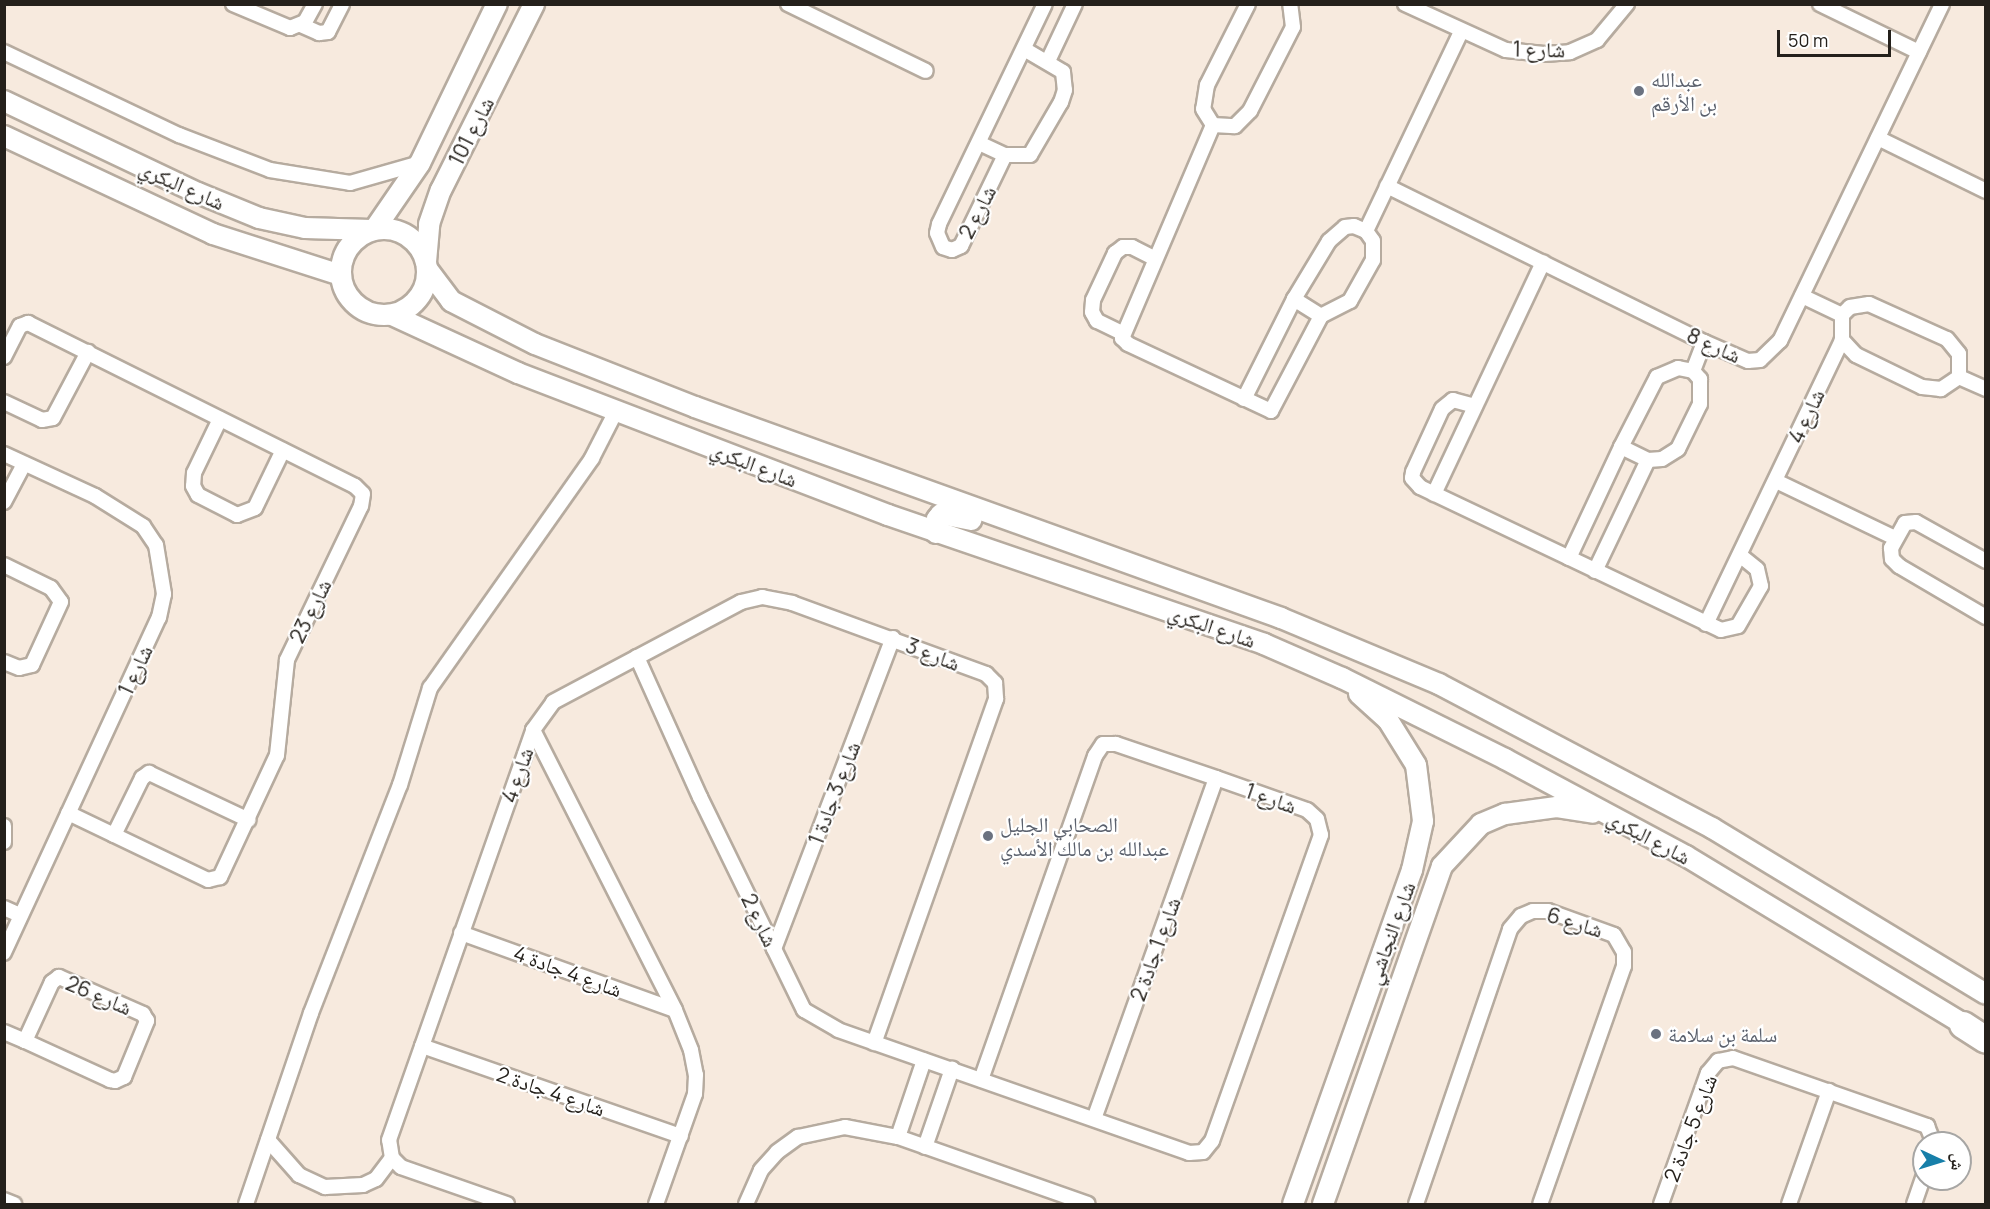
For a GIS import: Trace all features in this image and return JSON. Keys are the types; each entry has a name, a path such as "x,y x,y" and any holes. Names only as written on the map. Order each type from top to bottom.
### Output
{"highway":[{"path":"1974,1023 1986,1038"}],"main road":[{"name":"شارع 101","path":"373,230 420,163 497,4"},
{"name":"شارع 101","path":"427,266 429,224 441,190 534,4"},
{"path":"479,43 487,58 508,58"},
{"name":"شارع البكري","path":"4,101 198,193 259,218 305,228 373,230"},
{"name":"شارع البكري","path":"4,136 213,234 341,275"},
{"path":"389,229 405,234 419,246 427,266 418,299 392,315 378,315 357,306 348,296 341,275 349,247 373,230 389,229"},
{"name":"شارع البكري","path":"427,266 451,301 535,344 695,407 1081,549 1281,618 1439,684 1712,828 1986,994"},
{"name":"شارع البكري","path":"392,315 518,373 616,411 936,533 1264,644 1342,678 1505,759 1686,855 1906,987 1974,1023"},
{"path":"936,533 936,519 948,513 1081,549"},
{"name":"شارع النجاشي","path":"1293,1204 1412,870 1423,821 1416,765 1388,720 1342,678"},
{"name":"شارع النجاشي","path":"1323,1204 1424,910 1442,866 1481,824 1533,808 1576,809 1616,819"},
{"path":"1352,1038 1366,1033 1377,1048"}],"street":[{"path":"233,4 282,28 301,25 319,33 328,32 342,4"},
{"path":"301,25 315,4"},
{"path":"788,4 926,71"},
{"name":"شارع 2","path":"1005,155 961,246 952,250 943,247 937,233 939,224 1045,4"},
{"path":"1047,61 1075,4"},
{"path":"1248,4 1206,86 1203,109 1205,119 1213,125 1235,126 1250,111 1293,27 1290,4"},
{"name":"شارع 1","path":"1405,4 1461,32 1506,50 1570,52 1597,40 1627,4"},
{"path":"1820,4 1919,52"},
{"name":"شارع 8","path":"1388,186 1704,342 1748,361 1760,360 1780,341 1942,4"},
{"path":"1366,231 1461,32"},
{"path":"979,143 1005,155 1030,155 1061,102 1063,72 1024,49"},
{"path":"4,52 179,135 270,170 350,183 420,163"},
{"path":"1122,333 1213,125"},
{"path":"1878,138 1986,191"},
{"path":"1154,258 1132,247 1123,247 1115,253 1093,300 1092,312 1097,321 1122,333 1128,344 1263,409 1274,408 1321,316 1350,301 1371,266 1375,247 1366,231 1354,226 1336,234 1294,299 1244,399"},
{"path":"1434,494 1543,262"},
{"path":"1802,296 1842,315 1850,307 1869,304 1947,339 1959,354 1959,377"},
{"path":"1294,299 1321,316"},
{"name":"شارع 4","path":"1706,624 1842,340 1842,315"},
{"name":"شارع 23","path":"4,357 20,326 28,323 356,486 363,499 287,660 277,755 224,870 213,881 68,813"},
{"path":"1842,340 1856,355 1922,387 1941,389 1959,377"},
{"path":"1693,371 1704,342"},
{"path":"4,402 42,420 53,418 87,352"},
{"path":"1569,558 1621,447 1657,376 1670,369 1693,371 1700,379 1700,404 1678,449 1662,459 1648,460 1621,447"},
{"path":"1959,377 1986,389"},
{"path":"1474,406 1462,400 1447,403 1413,472 1415,483 1720,630 1738,626 1761,586 1757,569 1740,555"},
{"path":"246,1204 311,1012 400,785 430,688 592,458 616,411"},
{"path":"220,419 194,473 193,486 198,495 237,515 255,508 283,450"},
{"name":"شارع 1","path":"4,454 123,511 143,526 156,545 162,569 159,616 4,953"},
{"path":"1595,571 1648,460"},
{"path":"4,502 24,464"},
{"path":"1776,481 1895,538"},
{"path":"1985,616 1899,566 1890,552 1895,538 1905,523 1916,522 1986,561"},
{"path":"4,565 51,588 61,602 32,665 19,668 4,662"},
{"name":"شارع 3","path":"533,730 553,702 741,602 762,597 792,603 893,638 986,674 995,683 996,699 874,1043"},
{"name":"شارع 3 جادة 1","path":"774,948 893,638"},
{"name":"شارع 2","path":"637,657 700,797 804,1010 817,1021 981,1079"},
{"name":"شارع 4","path":"392,1158 391,1128 533,730"},
{"name":"شارع 4","path":"533,730 675,1010 696,1076 681,1136 656,1204"},
{"name":"شارع 1","path":"1103,744 1116,744 1216,778 1307,810 1317,819 1321,835 1207,1149 1197,1154 981,1079 1095,756 1103,744"},
{"path":"114,835 142,778 149,773 249,820"},
{"name":"شارع 1 جادة 2","path":"1094,1119 1216,778"},
{"path":"4,826 4,842"},
{"path":"4,908 20,915"},
{"name":"شارع 6","path":"1416,1204 1510,929 1521,916 1533,911 1548,911 1614,935 1624,952 1624,966 1540,1204"},
{"name":"شارع 4 جادة 4","path":"461,933 675,1010"},
{"name":"شارع 26","path":"4,1032 25,1041 119,1080 124,1077 147,1021 143,1014 59,977 52,982 25,1041"},
{"name":"شارع 4 جادة 2","path":"422,1046 681,1136"},
{"name":"شارع 5 جادة 2","path":"1661,1204 1708,1073 1718,1061 1733,1058 1927,1126 1929,1131"},
{"path":"898,1137 924,1060"},
{"path":"925,1147 952,1069"},
{"path":"1789,1204 1829,1091"},
{"path":"746,1204 761,1170 777,1152 798,1137 845,1127 898,1137 1088,1204"},
{"path":"268,1140 299,1175 325,1187 363,1185 376,1179 392,1158 401,1167 507,1204"},
{"path":"5,1201 14,1204"}],"place":[{"name":"عبدالله بن الأرقم","path":"1639,91"},
{"name":"الصحابي الجليل عبدالله بن مالك الأسدي","path":"988,836"},
{"name":"سلمة بن سلامة","path":"1656,1034"}]}
